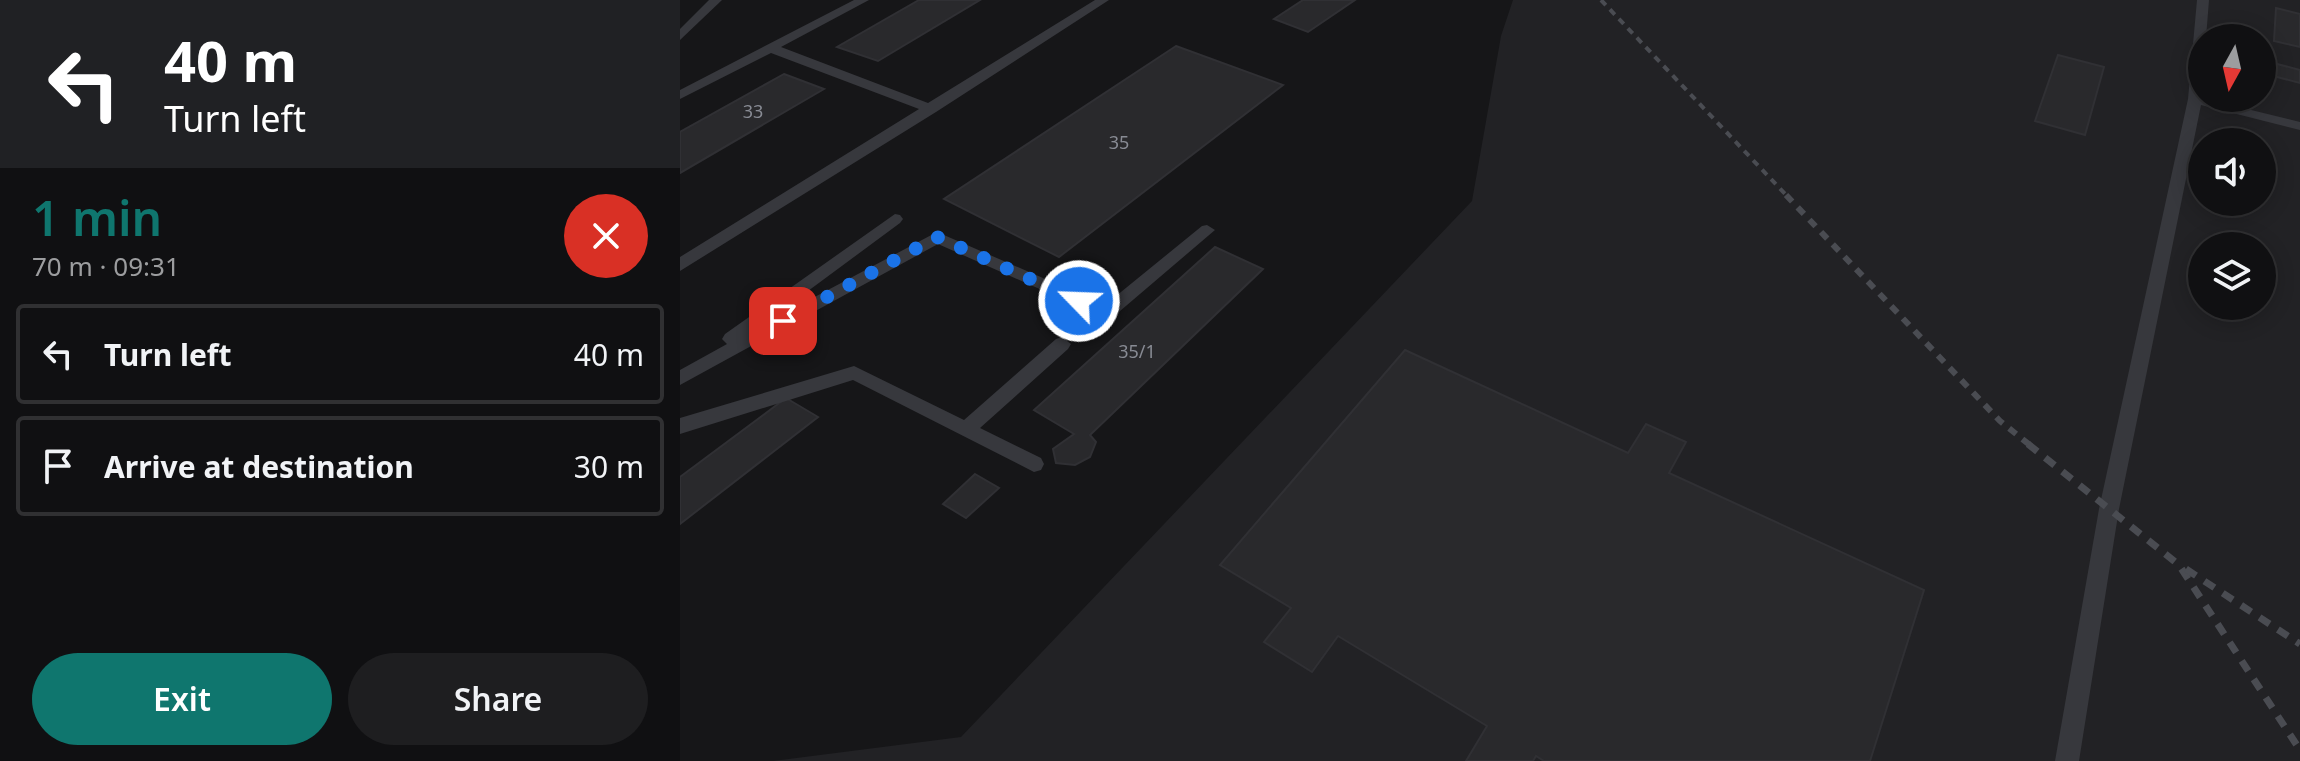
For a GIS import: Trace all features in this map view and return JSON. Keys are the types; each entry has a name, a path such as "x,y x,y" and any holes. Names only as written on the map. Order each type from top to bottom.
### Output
{"lane":[{"path":"680,36 716,0"},
{"path":"680,95 863,0"},
{"path":"680,265 1103,0"},
{"path":"2201,24 2203,0"},
{"path":"771,48 931,109"},
{"path":"2067,761 2109,509 2192,112"},
{"path":"2246,112 2300,126"},
{"path":"680,377 895,219"},
{"path":"680,377 937,237 1107,313 1207,230"},
{"path":"965,430 1062,344"},
{"path":"680,426 854,373 1034,464"}],"shaded area":[{"path":"1513,0 2300,0 2300,761 773,761 961,737 1472,201 1501,36"}],"building":[{"path":"919,0 980,0 878,61 837,47"},
{"path":"1303,0 1355,0 1308,32 1274,19"},
{"path":"2276,8 2300,14 2300,47 2276,41"},
{"path":"1176,46 1283,85 1059,257 944,199"},
{"path":"2058,55 2104,67 2085,135 2035,121"},
{"path":"2276,64 2300,70 2300,83 2276,77"},
{"path":"784,74 824,89 680,173 680,132"},
{"path":"1215,247 1263,269 1090,435 1096,442 1090,457 1075,465 1056,463 1053,449 1074,434 1034,410"},
{"path":"1405,350 1628,453 1646,424 1686,442 1669,473 1924,590 1870,761 1544,761 1536,756 1533,761 1466,761 1487,726 1338,636 1312,672 1264,642 1291,608 1220,565"},
{"path":"786,398 818,417 680,524 680,477"},
{"path":"975,474 999,488 966,518 943,504"}],"railway":[{"path":"1601,0 1788,197"},
{"path":"1786,195 2000,421 2031,446"},
{"path":"2028,444 2179,565 2300,750"},
{"path":"2186,569 2300,644"}],"route":[{"path":"783,321 937,237 1079,301"}]}
